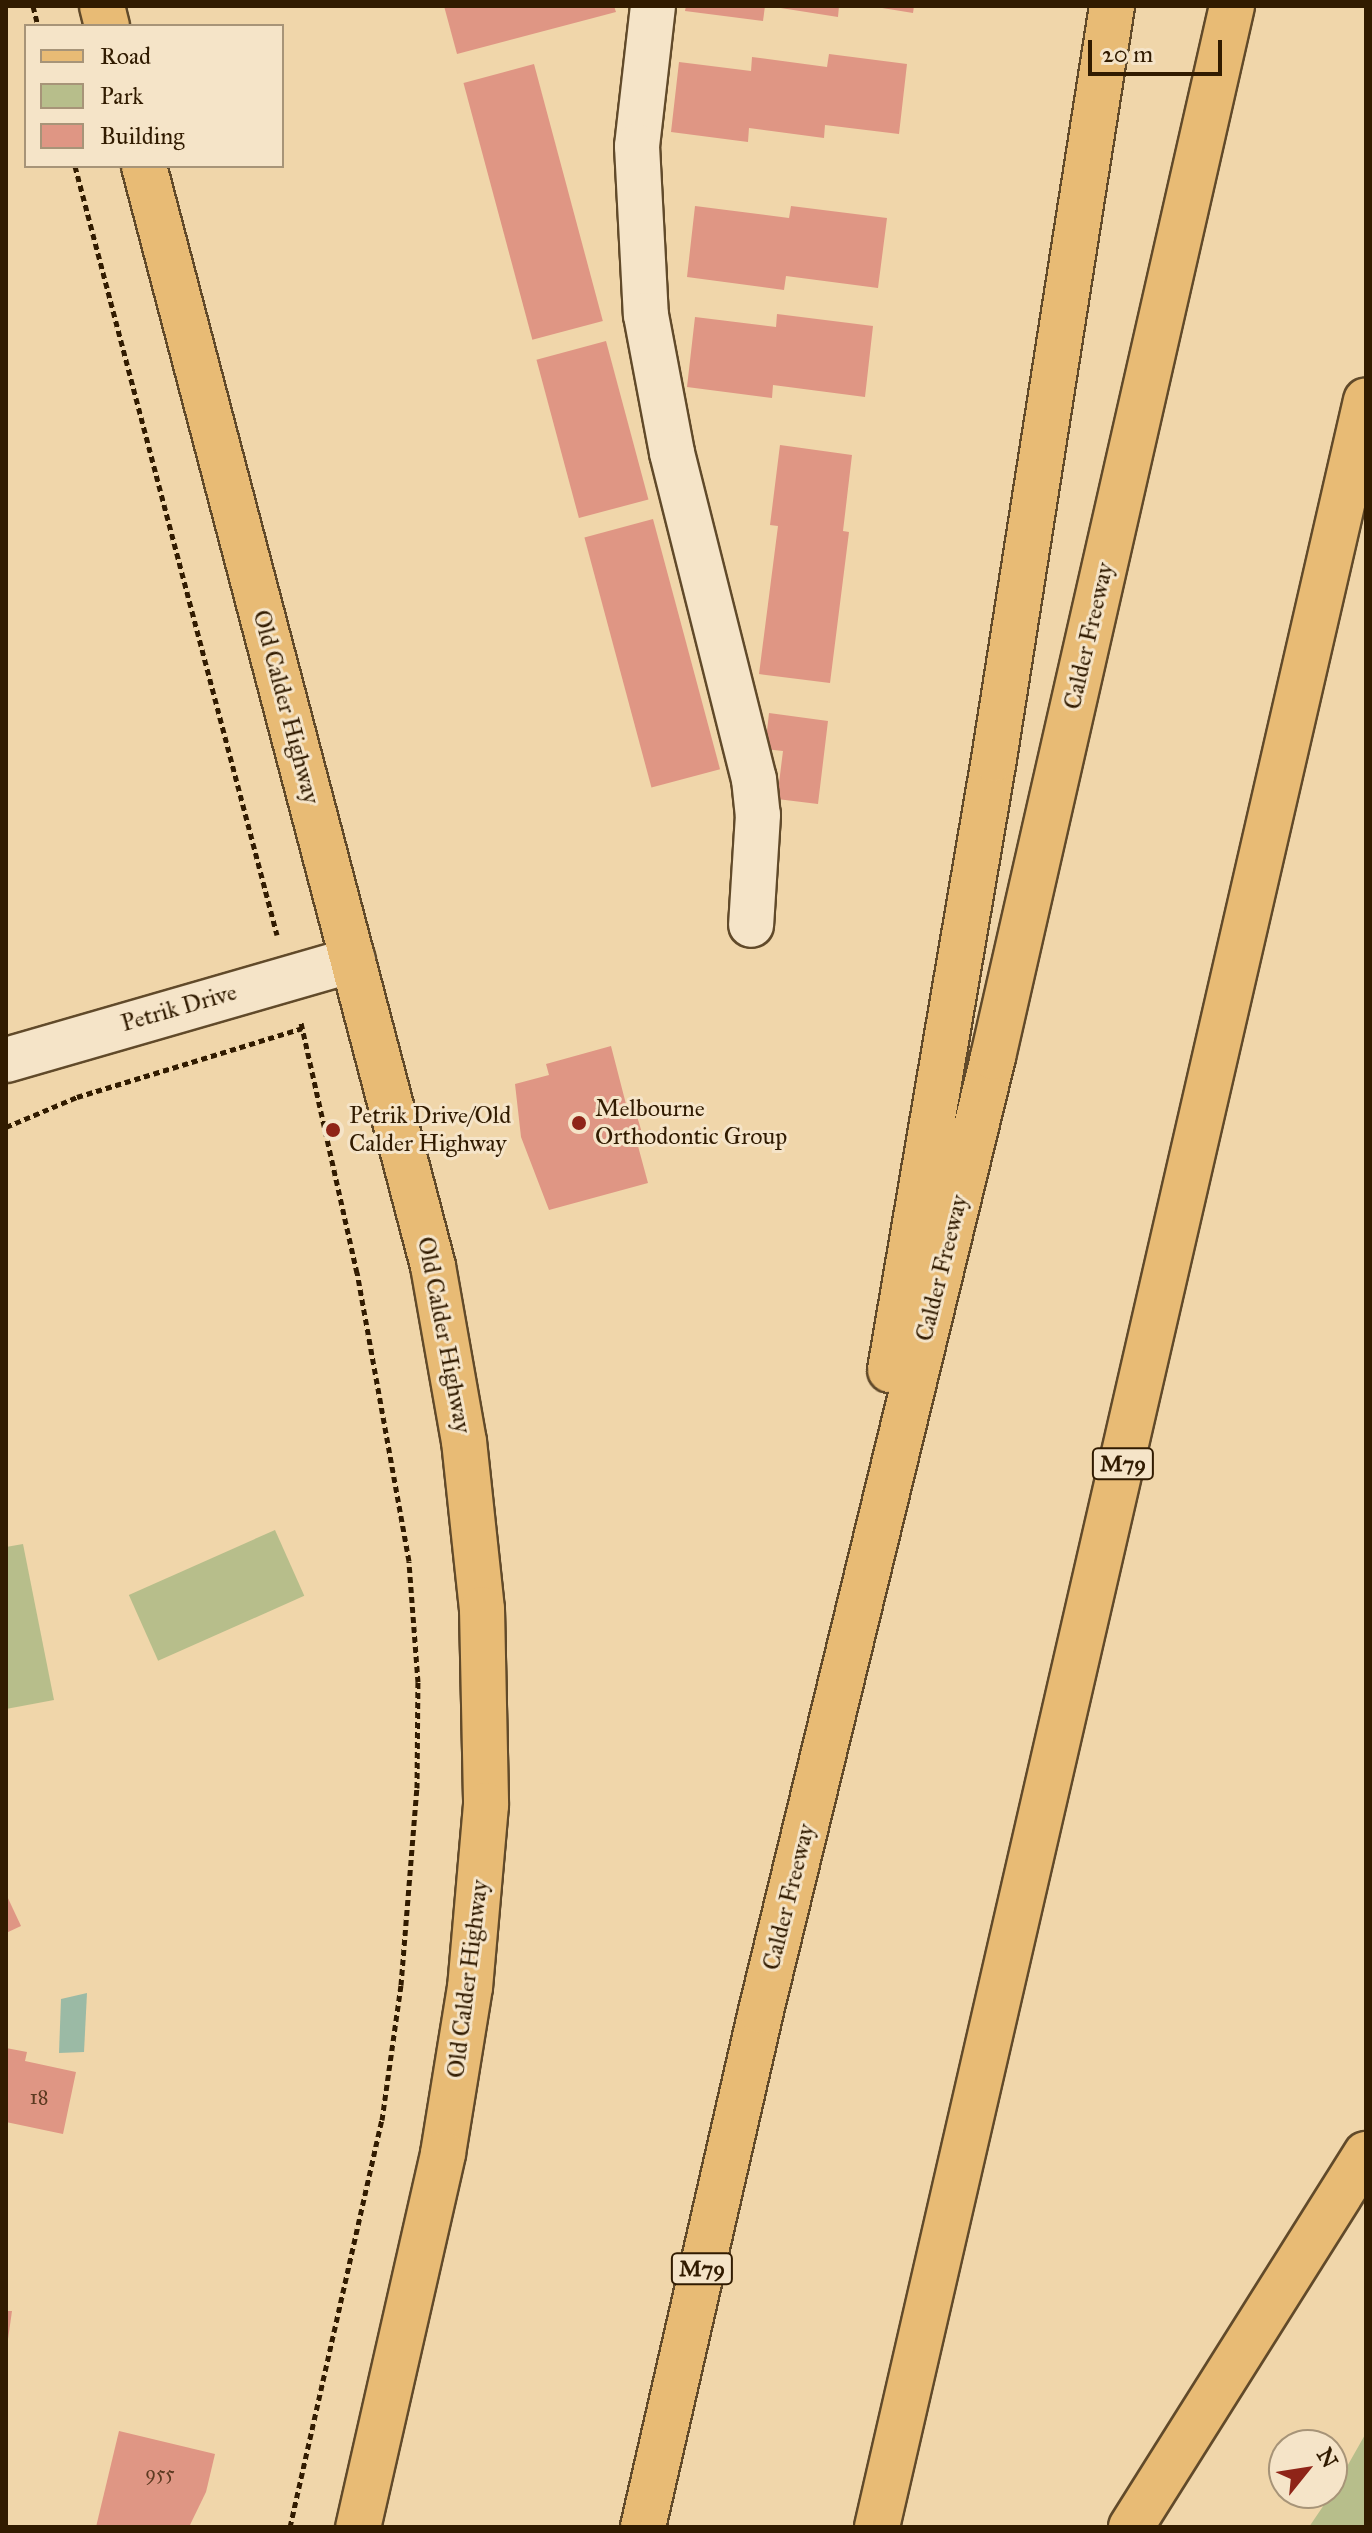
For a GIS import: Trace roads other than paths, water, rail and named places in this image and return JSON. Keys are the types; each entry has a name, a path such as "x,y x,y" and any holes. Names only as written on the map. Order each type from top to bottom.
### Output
{"main road":[{"path":"761,2011 884,1403 994,759 1112,6"},
{"name":"Calder Freeway","path":"643,2527 761,2011 993,1057 1232,6"},
{"name":"Old Calder Highway","path":"145,168 407,1158 448,1346 474,1519 487,1710 480,1899 459,2062 443,2154 358,2527"},
{"name":"M79","path":"877,2527 1366,401"},
{"path":"1131,2527 1366,2154"}],"street":[{"path":"653,6 637,146 646,315 672,453 754,779 758,815 751,925"},
{"name":"Petrik Drive","path":"6,1060 353,960"}],"place":[{"name":"Melbourne Orthodontic Group","path":"579,1123"},
{"name":"Petrik Drive/Old Calder Highway","path":"333,1130"}]}
